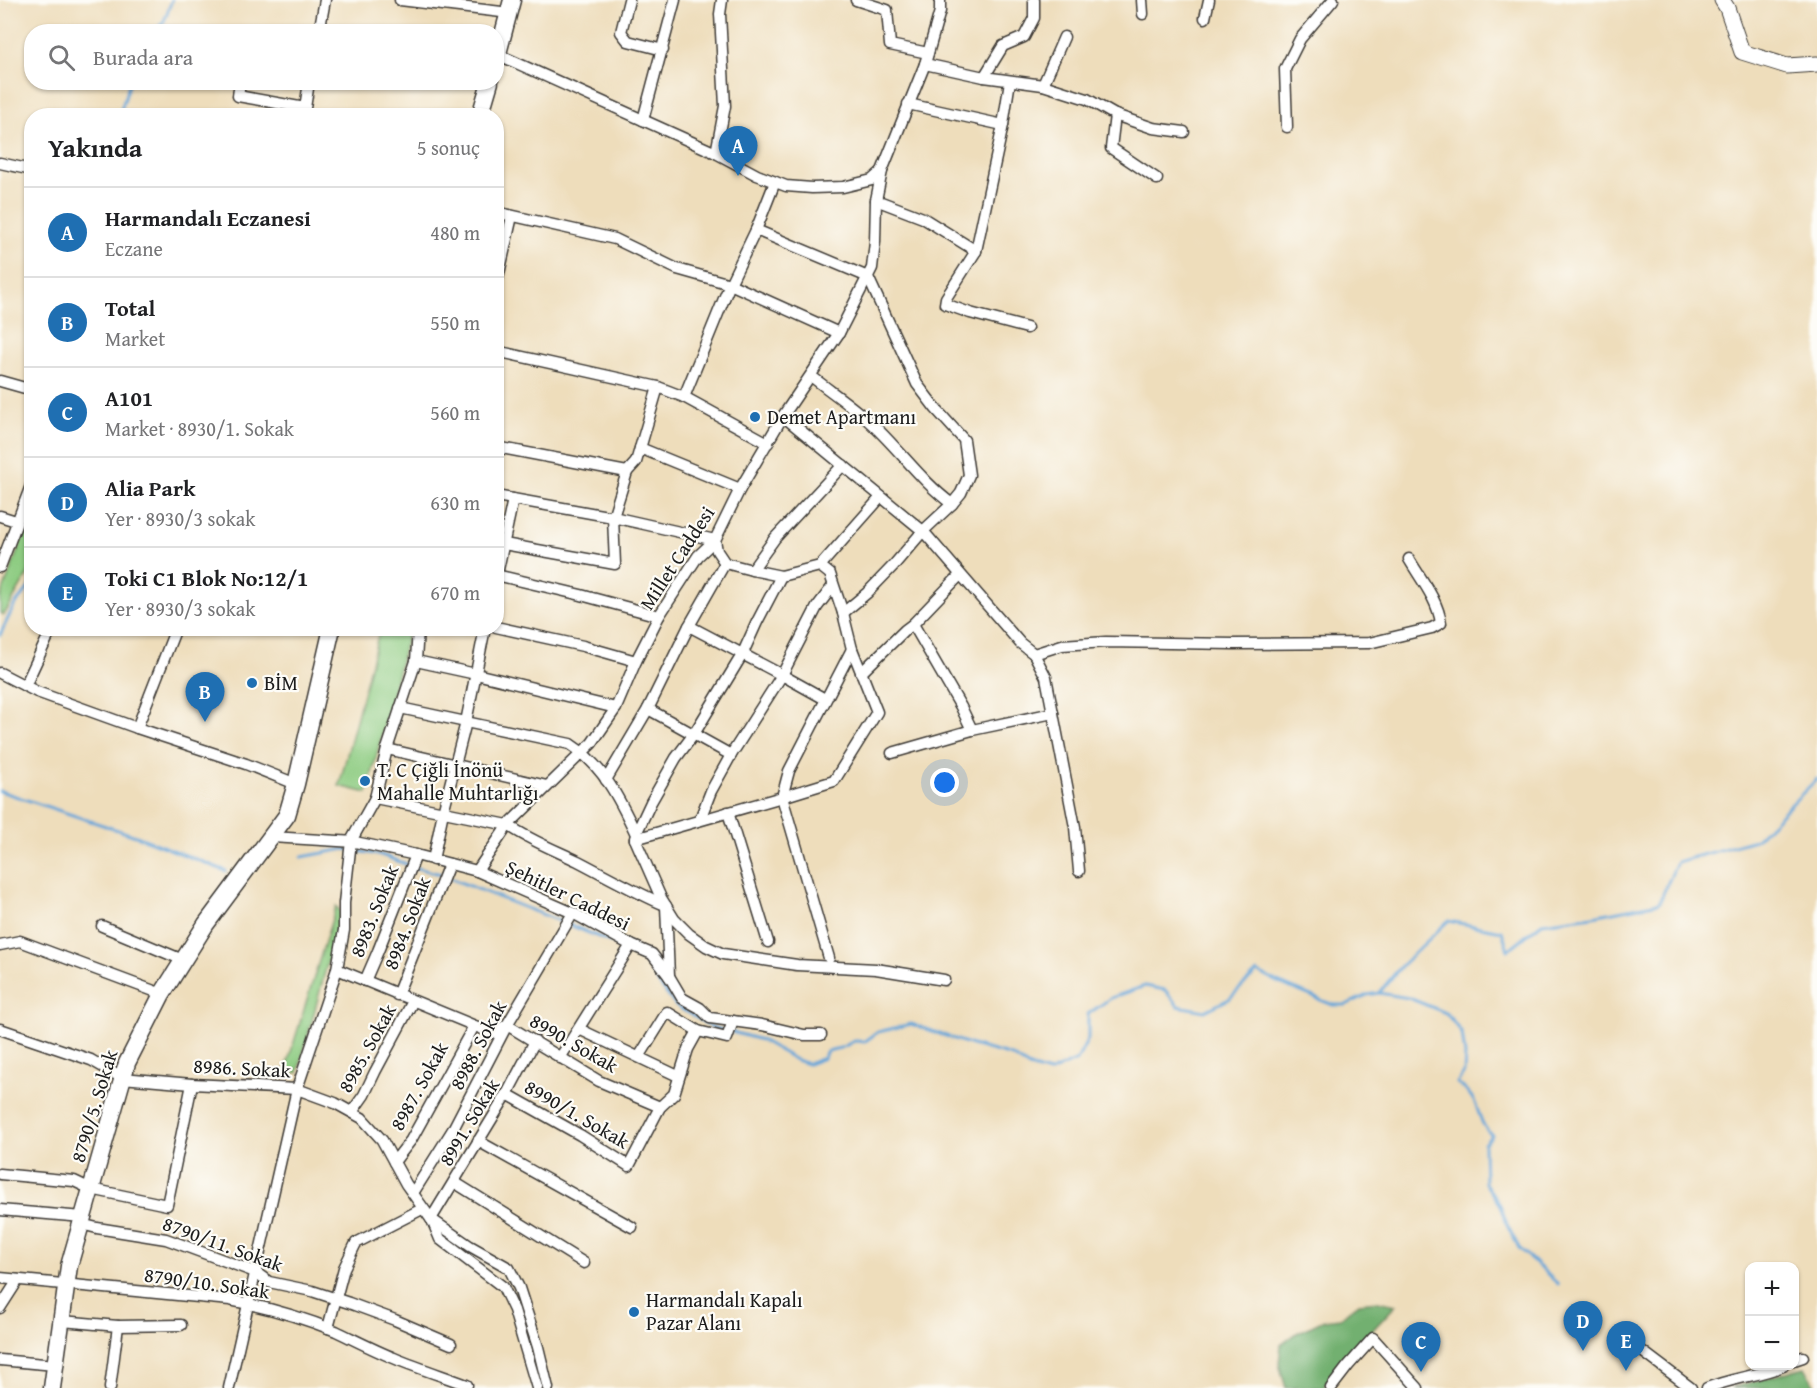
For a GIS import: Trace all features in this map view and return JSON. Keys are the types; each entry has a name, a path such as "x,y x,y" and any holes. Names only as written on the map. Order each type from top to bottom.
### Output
{"main road":[{"path":"504,34 511,7"},
{"path":"482,108 488,90"},
{"name":"8790/5. Sokak","path":"52,1388 69,1266 127,1063 162,994 206,924 287,815 330,636"}],"street":[{"path":"320,24 325,0"},
{"path":"400,0 511,7"},
{"path":"629,0 621,32 628,41 663,50"},
{"path":"643,120 675,0"},
{"path":"716,153 724,106 720,14 722,0"},
{"path":"855,0 888,10 890,45 984,77 1043,85 1087,99 1115,115 1153,128 1184,132"},
{"name":"Millet Caddesi","path":"477,871 508,825 592,743 616,708 659,616 698,556 715,540 740,489 783,416 839,333 872,268 876,200 882,171 927,59 940,11 940,0"},
{"path":"984,77 1003,46 1024,37 1034,18 1034,0"},
{"path":"1142,0 1143,14"},
{"path":"1205,18 1209,0"},
{"path":"1287,127 1285,69 1300,39 1333,0"},
{"path":"1722,0 1742,52 1787,66 1817,64"},
{"path":"1043,85 1064,37"},
{"path":"504,61 643,120 716,153 757,175 786,186 843,187 872,180 882,171"},
{"path":"1010,81 1003,125 976,250 946,298 945,304 1027,328"},
{"path":"239,90 238,96 305,108 308,90"},
{"path":"908,104 1003,125"},
{"path":"1115,115 1111,148 1157,179"},
{"path":"0,163 24,168"},
{"path":"684,397 775,182"},
{"path":"876,200 923,218 976,250"},
{"path":"504,214 615,239 677,269 730,284 839,333"},
{"path":"504,252 512,216"},
{"path":"756,230 868,277 917,384 964,440 969,475 961,493 867,593 843,613"},
{"path":"504,353 658,387 684,397 768,443"},
{"path":"811,376 872,424 935,491 952,504"},
{"path":"0,381 24,388"},
{"path":"513,498 504,544 615,564 613,517 627,472 636,462 658,387"},
{"path":"783,416 923,531 1020,643 1034,654 1046,677 1075,827 1079,871"},
{"path":"640,448 740,489"},
{"path":"504,449 627,472"},
{"path":"752,570 775,538 843,465"},
{"path":"504,497 613,517 715,540 717,551 725,563 781,576 820,566 881,497"},
{"path":"0,567 24,502"},
{"path":"0,516 16,521"},
{"path":"1034,654 1062,645 1106,642 1369,643 1432,628 1441,622 1440,616 1409,558"},
{"path":"606,780 648,709 689,626 725,563"},
{"path":"636,836 834,781 877,712 852,649 830,574 820,566"},
{"path":"861,673 914,624 960,574"},
{"path":"636,836 651,802 676,758 694,734 742,655 781,576"},
{"path":"504,578 659,616"},
{"path":"700,819 711,791 731,754 782,675 817,607 833,586"},
{"path":"914,624 972,730"},
{"path":"689,626 825,699"},
{"path":"504,629 583,646 636,661"},
{"path":"25,686 48,636"},
{"path":"137,728 173,636"},
{"path":"229,1388 297,1089 337,969 344,930 344,903 351,842 375,798 387,748 416,661 418,636"},
{"path":"433,860 466,722 483,636"},
{"path":"829,958 782,797 789,771 852,649"},
{"path":"416,661 616,708"},
{"path":"0,672 37,692 246,764 296,784"},
{"path":"400,708 554,740 570,744 583,752 617,794 674,919 706,946 723,954 797,965 876,969 944,980"},
{"path":"648,709 731,754"},
{"path":"892,753 972,730 1053,713"},
{"path":"387,748 547,786"},
{"path":"375,798 508,825 519,833 666,905"},
{"path":"728,812 768,942"},
{"name":"Şehitler Caddesi","path":"271,837 351,842 433,860 448,867 477,871 573,913 629,949 652,954 682,998 700,1008 710,1018 732,1024 786,1030 804,1035 821,1035"},
{"name":"8983. Sokak","path":"364,981 415,857"},
{"name":"8984. Sokak","path":"397,994 448,867"},
{"path":"666,905 669,976"},
{"name":"8988. Sokak","path":"413,1193 452,1131 507,1025 573,913"},
{"path":"102,926 183,960"},
{"path":"0,945 20,941 162,994"},
{"path":"560,1058 629,949"},
{"name":"8990. Sokak","path":"337,969 492,1033 507,1025 599,1081 660,1107"},
{"name":"8985. Sokak","path":"352,1112 364,1095 413,1001"},
{"path":"639,1057 667,1012 698,1031 727,1037 732,1024"},
{"name":"8987. Sokak","path":"394,1162 411,1140 474,1026"},
{"name":"8986. Sokak","path":"0,1029 91,1060 122,1078 297,1089 336,1103 362,1118 382,1140 422,1209 431,1219 470,1246 509,1268 530,1307 548,1388"},
{"path":"579,1029 678,1076"},
{"path":"660,1107 674,1094 678,1076 698,1031"},
{"name":"8991. Sokak","path":"431,1219 507,1094 535,1041"},
{"path":"0,1174 74,1181 91,1189 167,1205 192,1084"},
{"name":"8990/1. Sokak","path":"507,1094 629,1166 660,1107"},
{"path":"478,1141 632,1227"},
{"path":"454,1182 584,1263"},
{"path":"328,1328 344,1268 356,1242 422,1209"},
{"name":"8790/11. Sokak","path":"0,1210 82,1220 97,1228 166,1239 255,1272 269,1282 312,1291 336,1299 395,1320 451,1344"},
{"name":"8986. Sokak","path":"431,1219 440,1239 503,1287 514,1310 537,1388"},
{"name":"8790/10. Sokak","path":"0,1278 248,1303 308,1320 397,1360 467,1385"},
{"path":"0,1308 18,1280"},
{"path":"62,1321 118,1326 181,1325"},
{"path":"110,1388 118,1326"},
{"path":"1334,1386 1348,1365 1373,1338 1418,1388"},
{"path":"1634,1345 1691,1388"},
{"path":"0,1360 55,1365"},
{"path":"1707,1388 1772,1370"}],"green space":[{"path":"24,533 24,581 4,615 0,613 0,599"},
{"path":"378,636 407,636 367,793 339,786"},
{"path":"336,906 341,912 298,1073 285,1071"},
{"path":"1378,1301 1396,1305 1370,1333 1355,1345 1323,1388 1286,1388 1279,1364 1281,1345 1297,1333 1324,1320 1340,1318 1359,1303"},
{"path":"1805,1367 1817,1388 1731,1388 1799,1370"}],"waterway":[{"path":"162,24 172,0"},
{"path":"122,108 127,90"},
{"path":"0,635 14,606 24,594"},
{"path":"1379,993 1402,965 1448,921 1502,931 1508,950 1542,923 1659,903 1677,862 1755,840 1817,779"},
{"path":"0,791 136,836 226,871"},
{"path":"302,857 345,849 381,855 441,874"},
{"path":"447,877 564,923"},
{"path":"570,925 625,948"},
{"path":"631,951 644,958 676,1006 712,1027 725,1031"},
{"path":"732,1032 761,1040 796,1060 808,1064 824,1058 828,1051 854,1041 864,1042 878,1032 911,1024 1012,1056 1029,1067 1049,1073 1077,1060 1088,1039 1088,1014 1111,998 1145,986 1165,990 1178,1006 1205,1011 1229,999 1257,972 1333,1005 1346,1005 1367,995 1379,993 1409,998 1446,1013 1462,1033 1465,1055 1464,1073 1457,1083 1472,1098 1483,1124 1492,1135 1484,1144 1485,1183 1500,1205 1519,1248 1558,1284"}],"place":[{"name":"Harmandalı Eczanesi","path":"738,176"},
{"name":"Demet Apartmanı","path":"755,417"},
{"name":"BİM","path":"252,683"},
{"name":"Total","path":"205,722"},
{"name":"T. C Çiğli İnönü Mahalle Muhtarlığı","path":"365,781"},
{"name":"Harmandalı Kapalı Pazar Alanı","path":"634,1312"},
{"name":"Alia Park","path":"1583,1351"},
{"name":"Toki C1 Blok No:12/1","path":"1626,1371"},
{"name":"A101","path":"1421,1372"}]}
